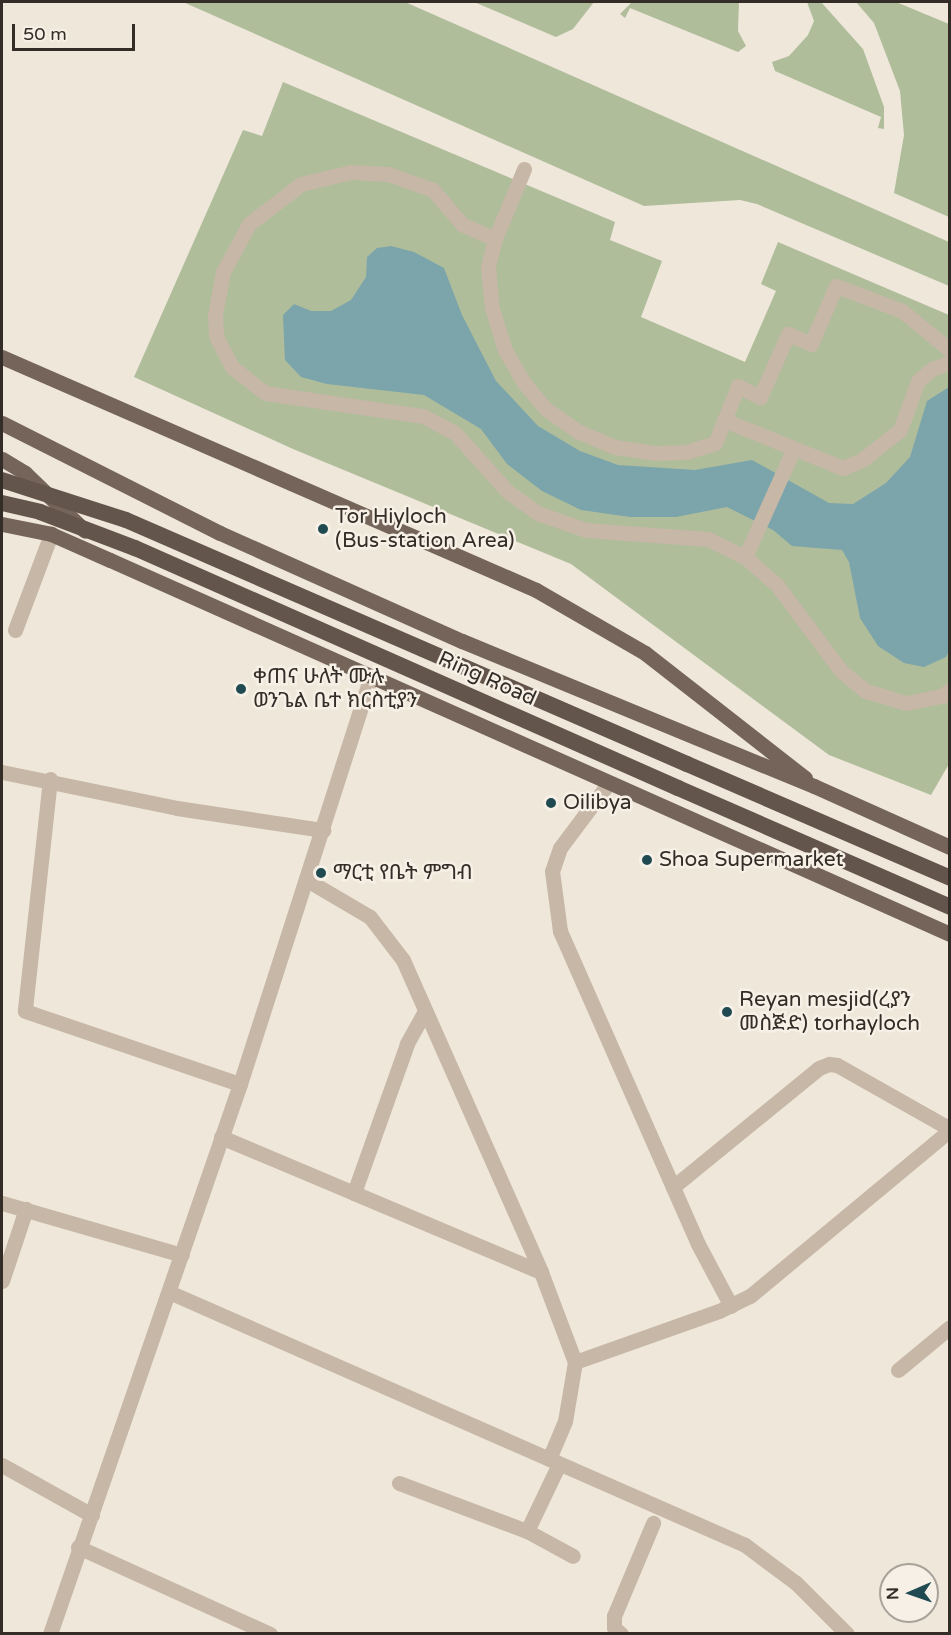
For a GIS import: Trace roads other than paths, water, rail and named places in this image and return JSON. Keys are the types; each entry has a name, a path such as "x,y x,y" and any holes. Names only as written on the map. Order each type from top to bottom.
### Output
{"highway":[{"name":"Ring Road","path":"2,480 126,520 950,878"},
{"name":"Ring Road","path":"2,503 40,512 135,548 950,908"}],"main road":[{"path":"2,357 536,590 645,653 814,786"},
{"name":"Ring Road","path":"2,423 220,533 462,641 814,786 950,847"},
{"path":"2,459 25,473 68,510 110,560"},
{"path":"2,524 51,534 608,784 950,934"}],"street":[{"path":"525,169 495,239 488,268 492,308 505,350 524,383 546,409 577,431 615,447 656,453 686,452 715,443 738,386 760,397 788,334 811,344 836,286 902,311 950,350"},
{"path":"495,239 462,224 433,190 388,174 351,172 301,184 249,224 223,272 215,315 216,336 232,367 265,393 423,416 455,433 508,492 540,514 586,530 708,539 745,557 777,585 841,670 866,691 906,703 942,696 950,690"},
{"path":"724,420 793,450 843,468 862,460 900,430 918,381 932,369 950,362"},
{"path":"745,557 793,450"},
{"path":"15,630 51,534"},
{"path":"50,1634 78,1547 92,1515 240,1084 308,880 371,677"},
{"path":"2,772 50,779 177,808 323,830"},
{"path":"50,779 25,1011 240,1084"},
{"path":"608,784 560,848 552,871 552,893 560,931 674,1187 731,1306"},
{"path":"308,880 370,917 403,960 541,1272 575,1362 566,1421 554,1462 527,1531"},
{"path":"354,1193 407,1044 425,1011"},
{"path":"575,1362 731,1306 750,1296 950,1130 829,1064 819,1068 674,1187"},
{"path":"221,1137 541,1272"},
{"path":"2,1203 182,1255"},
{"path":"2,1281 26,1209"},
{"path":"170,1292 745,1545 796,1582 847,1634"},
{"path":"898,1370 950,1327"},
{"path":"2,1465 92,1515"},
{"path":"399,1483 527,1531 573,1556"},
{"path":"621,1634 614,1628 614,1616 653,1523"},
{"path":"78,1547 270,1634"}],"water":[{"path":"391,246 414,252 444,268 462,315 496,381 538,426 580,451 618,465 695,470 752,460 829,503 853,504 886,483 910,457 927,401 949,387 949,651 946,657 924,667 904,663 878,646 860,618 849,562 842,550 792,546 773,530 727,507 676,517 630,517 581,510 542,491 507,464 481,429 424,395 327,384 301,377 285,360 283,315 294,304 311,311 331,311 351,300 366,277 367,257 377,248"}],"place":[{"name":"Tor Hiyloch (Bus-station Area)","path":"323,529"},
{"name":"ቀጠና ሁለት ሙሉ ወንጌል ቤተ ክርስቲያን","path":"241,689"},
{"name":"Oilibya","path":"551,803"},
{"name":"Shoa Supermarket","path":"647,860"},
{"name":"ማርቲ የቤት ምግብ","path":"321,873"},
{"name":"Reyan mesjid(ረያን መስጅድ) torhayloch","path":"727,1012"}]}
